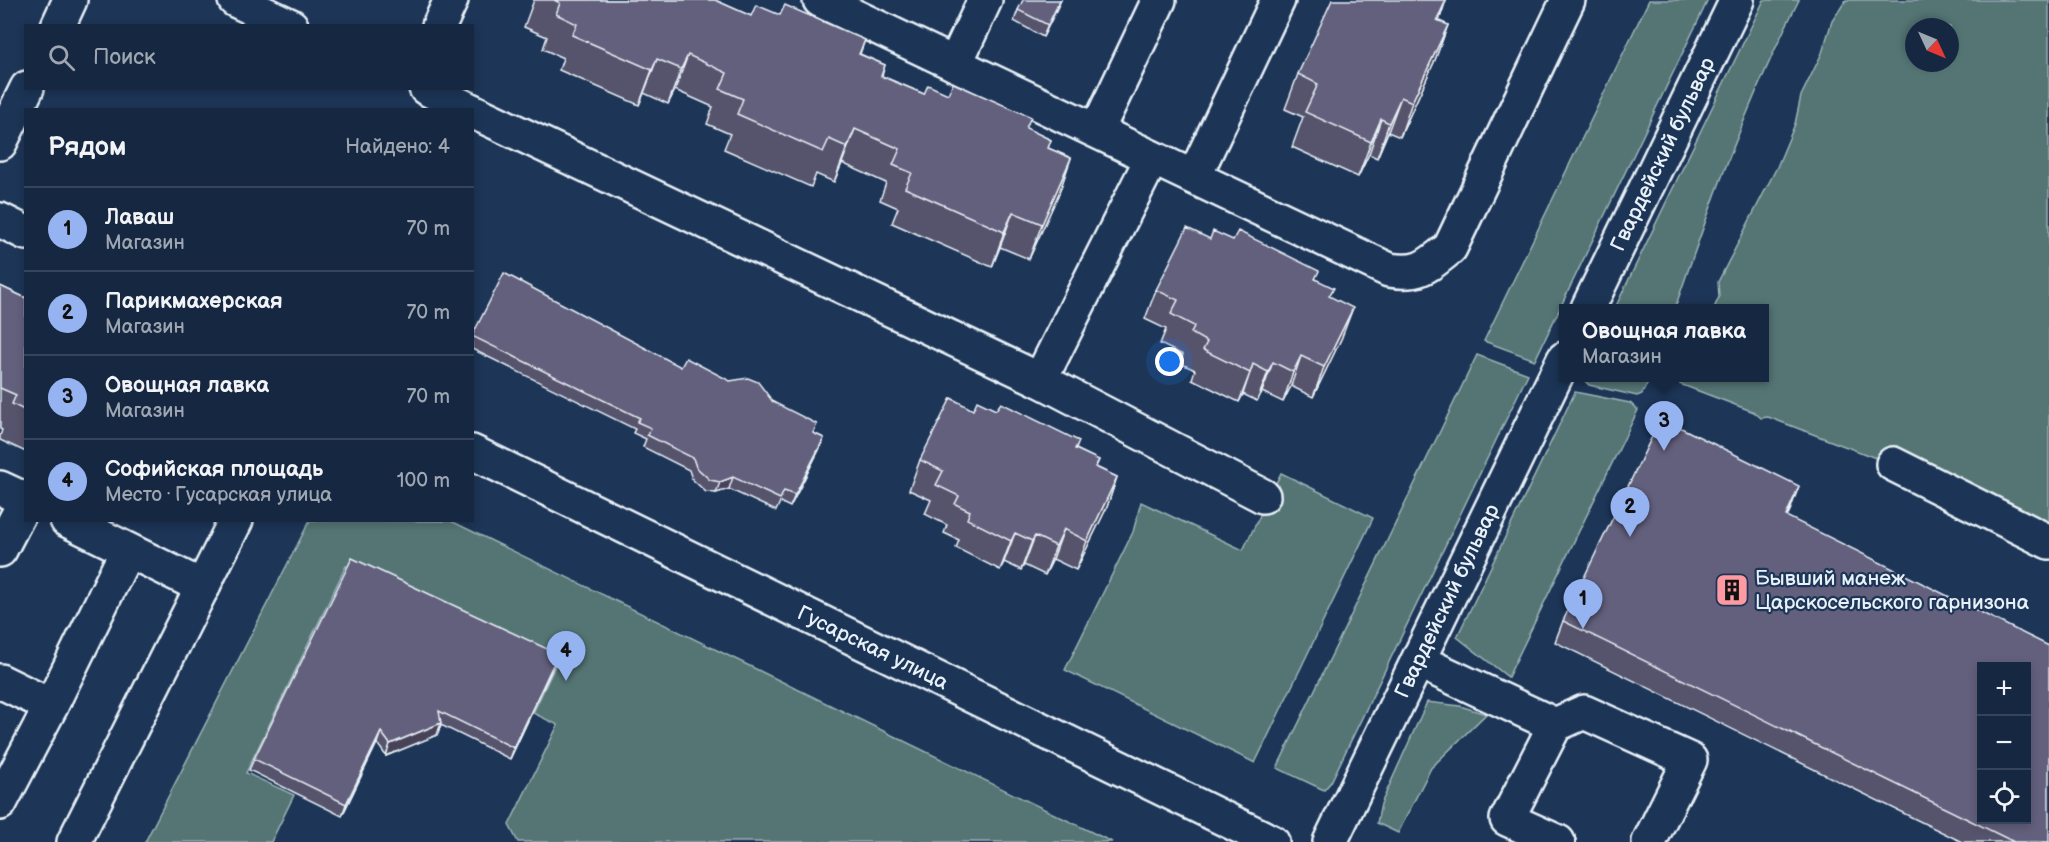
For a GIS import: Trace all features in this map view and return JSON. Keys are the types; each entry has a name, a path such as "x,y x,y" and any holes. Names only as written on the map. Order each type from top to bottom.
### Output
{"street":[{"path":"59,24 70,0"},
{"path":"236,0 287,24"},
{"path":"440,24 451,0"},
{"path":"820,0 1389,270 1409,273 1429,265 1450,248 1568,0"},
{"path":"954,64 985,0"},
{"path":"1097,130 1159,0"},
{"path":"1194,177 1278,0"},
{"name":"Гвардейский бульвар","path":"1590,304 1737,0"},
{"path":"0,143 26,90"},
{"path":"430,90 467,108"},
{"path":"474,111 1040,380 1263,496"},
{"path":"1040,380 1152,158"},
{"path":"0,220 24,232"},
{"name":"Гвардейский бульвар","path":"1330,842 1559,367"},
{"name":"Гусарская улица","path":"474,453 1272,842"},
{"path":"1893,464 2049,542"},
{"path":"0,488 24,499"},
{"path":"0,550 24,504"},
{"path":"71,522 203,587"},
{"path":"74,842 235,522"},
{"path":"0,803 51,706 127,551"},
{"path":"1418,661 1555,725"},
{"path":"0,681 51,706"},
{"path":"1558,842 1507,819 1555,725 1584,712 1690,760 1649,842"}],"green space":[{"path":"1649,0 1708,0 1562,304 1559,304 1559,310 1535,360 1484,341"},
{"path":"1764,0 1799,0 1747,114 1676,304 1617,304"},
{"path":"1846,0 2049,0 2049,524 1768,417 1761,418 1754,412 1680,384 1681,382 1769,382 1769,304 1716,304 1719,297 1718,282 1777,167 1795,124 1801,96 1822,53 1832,21"},
{"path":"1477,355 1528,374 1331,782 1324,790 1277,768"},
{"path":"1586,382 1648,382 1642,394 1637,396 1589,385"},
{"path":"1575,392 1630,403 1638,410 1508,677 1457,637"},
{"path":"1281,473 1373,518 1255,763 1065,670 1133,532 1141,502 1243,550"},
{"path":"309,522 453,522 1112,842 518,842 509,825 558,725 533,713 556,664 346,566 246,773 294,795 271,842 145,842"},
{"path":"1427,702 1460,706 1486,714 1431,768 1398,833 1377,823 1381,804"}],"building":[{"path":"554,0 715,0 751,16 756,5 780,15 785,5 865,40 859,54 885,65 881,76 924,94 928,85 948,94 953,83 1031,117 1026,128 1051,140 1048,148 1071,158 1042,224 1013,212 1004,232 905,188 912,173 893,165 900,149 855,129 847,147 829,139 823,152 737,114 743,99 720,89 727,73 688,55 681,69 657,59 652,70 572,35 577,24 556,14 560,3"},
{"path":"1023,0 1060,0 1048,25 1018,10"},
{"path":"1332,0 1446,0 1437,20 1448,25 1412,102 1401,97 1389,123 1381,119 1371,142 1305,112 1318,84 1298,74"},
{"path":"1187,228 1210,239 1213,231 1233,240 1238,231 1319,271 1315,279 1334,288 1329,296 1353,308 1324,367 1301,356 1293,372 1273,362 1268,372 1253,364 1250,373 1203,350 1207,342 1191,333 1194,326 1171,314 1178,300 1156,290"},
{"path":"504,273 681,367 686,358 730,381 748,378 758,382 773,402 817,424 813,433 824,438 795,495 784,491 780,499 733,477 720,482 710,480 696,467 693,458 647,435 651,428 637,422 640,418 474,337 474,332"},
{"path":"0,286 24,297 24,410 12,404 16,395 0,388"},
{"path":"951,398 973,410 977,401 996,410 1001,403 1079,441 1075,449 1099,460 1095,467 1117,477 1087,541 1064,529 1056,546 1035,536 1032,541 1015,533 1011,541 967,519 970,511 955,504 959,496 936,485 943,471 920,460"},
{"name":"Бывший манеж Царскосельского гарнизона","path":"1661,418 1799,486 1786,516 2049,646 2049,842 2014,842 1977,824 2031,824 2031,662 1977,662 1977,824 1563,621"},
{"path":"352,558 558,654 514,748 439,711 441,723 390,744 381,732 346,804 254,759"}],"place":[{"name":"Овощная лавка","path":"1664,451"},
{"name":"Парикмахерская","path":"1630,537"},
{"name":"Бывший манеж Царскосельского гарнизона","path":"1732,590"},
{"name":"Лаваш","path":"1583,629"},
{"name":"Софийская площадь","path":"566,681"}]}
